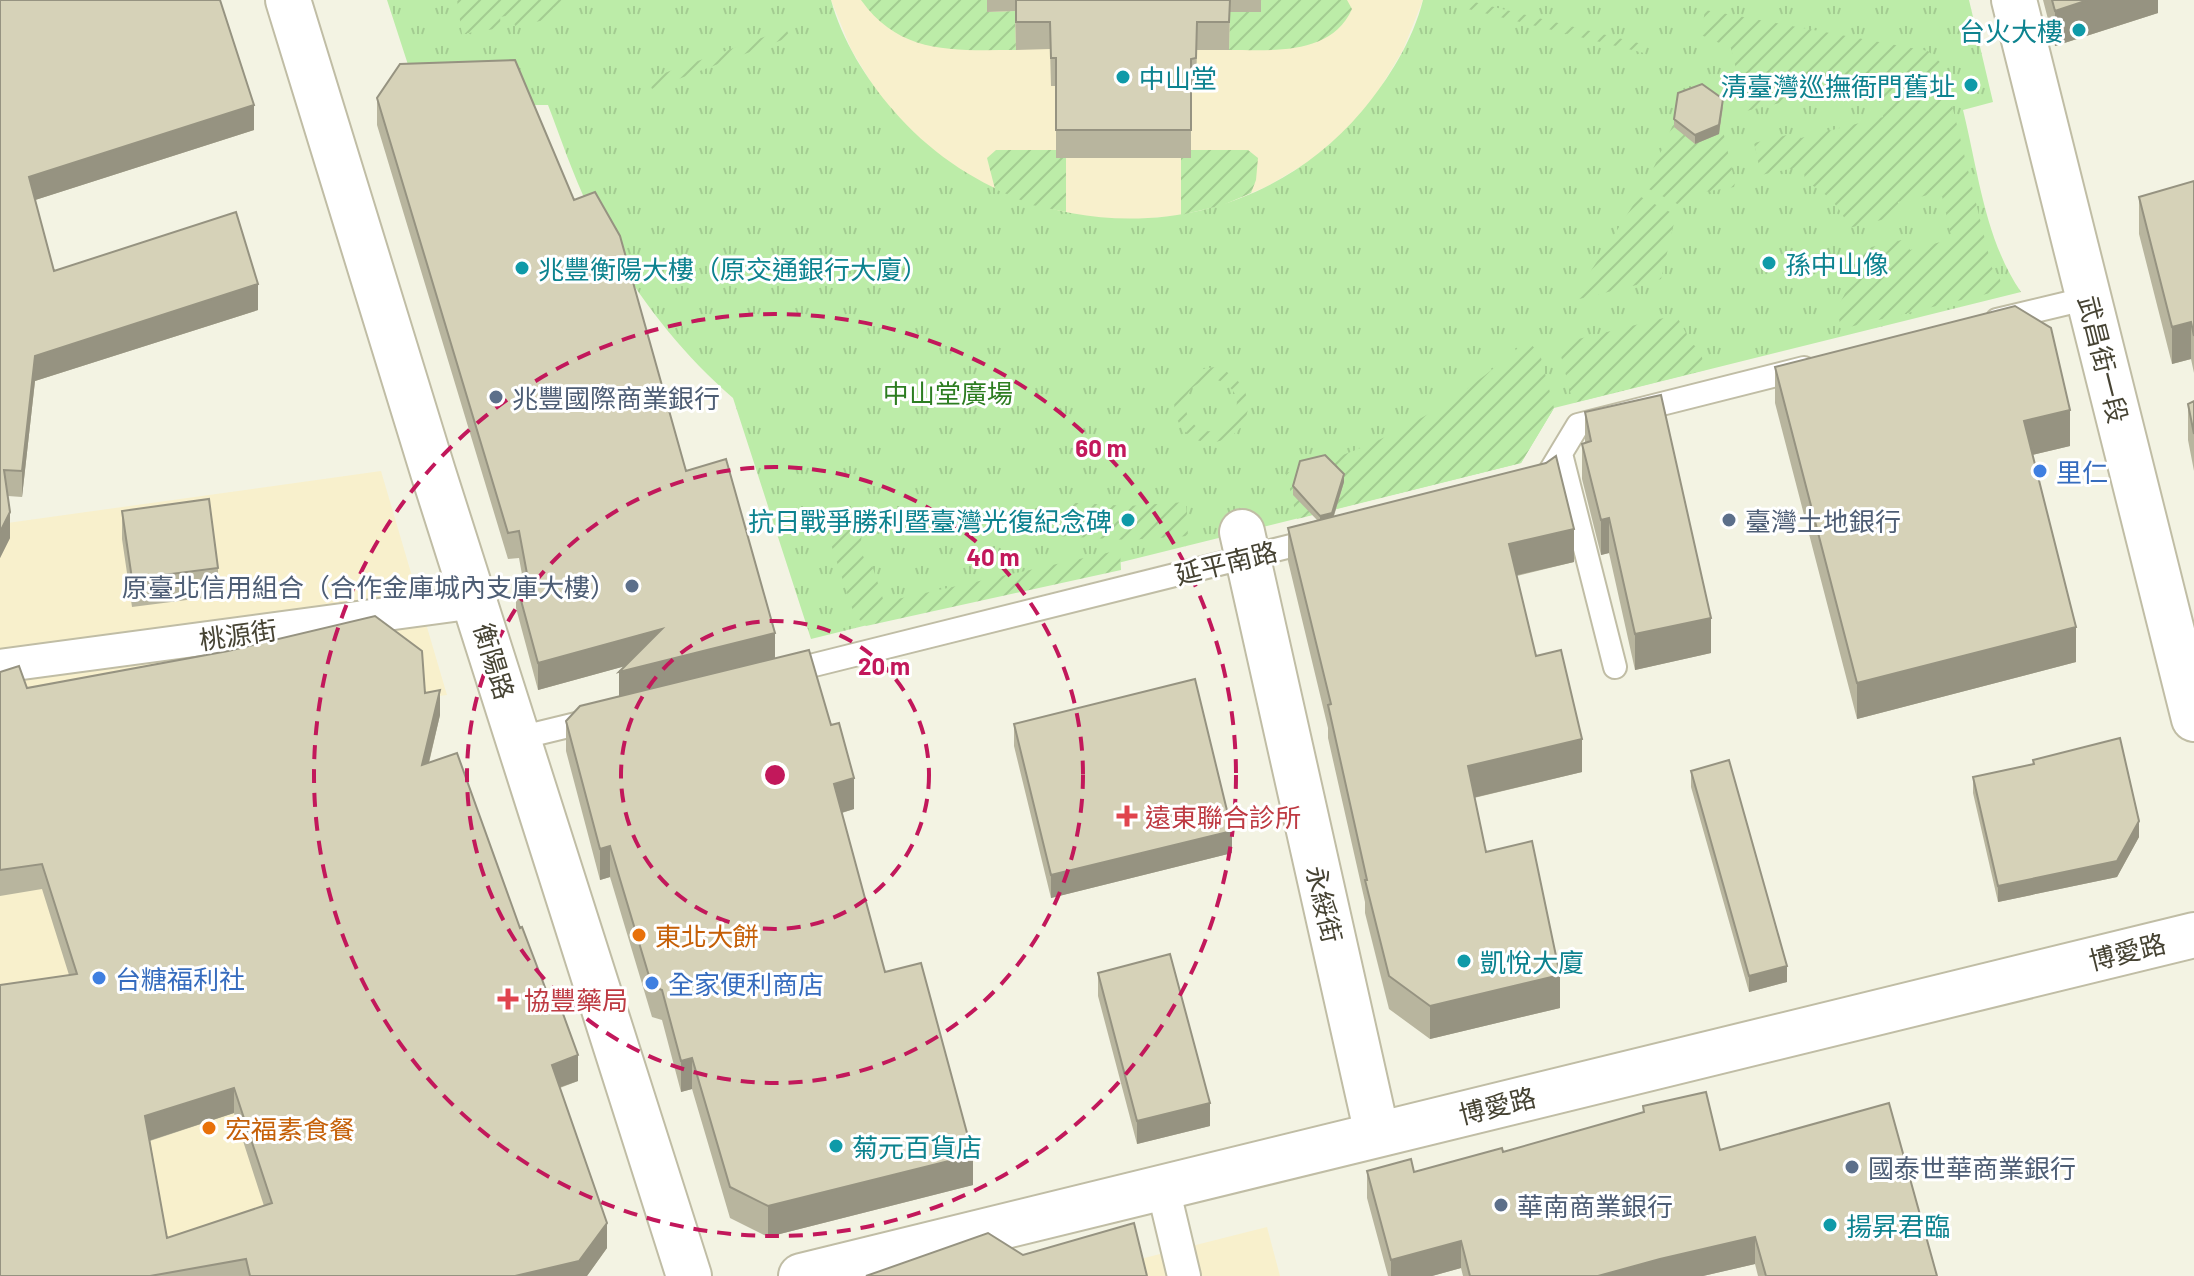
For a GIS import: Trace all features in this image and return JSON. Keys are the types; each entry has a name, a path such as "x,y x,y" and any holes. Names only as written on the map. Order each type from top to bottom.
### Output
{"street":[{"name":"衡陽路","path":"288,0 689,1276"},
{"name":"武昌街一段","path":"2014,0 2194,719"},
{"name":"永綏街","path":"1245,545 1377,1134"},
{"name":"桃源街","path":"0,666 476,602"},
{"name":"博愛路","path":"801,1276 2194,935"},
{"path":"1163,1188 1184,1276"}],"lane":[{"path":"1974,326 2089,298"},
{"path":"1514,490 1543,483 1578,425 1822,364"},
{"path":"1561,454 1615,667"},
{"name":"延平南路","path":"772,675 1245,545 1336,535"},
{"path":"519,738 608,716"}],"shaded area":[{"name":"中山堂","path":"831,0 1423,0 1403,50 1378,92 1347,129 1310,161 1268,186 1223,205 1176,216 1128,220 1079,216 1032,205 986,186 945,160 908,128 876,91 851,49"},
{"path":"381,471 447,695 145,732 293,1276 101,1276 0,1004 0,524"},
{"path":"1267,1227 1280,1276 1081,1274"}],"green space":[{"name":"中山堂廣場","path":"387,0 831,0 848,44 873,85 893,110 943,157 1001,191 1063,211 1128,218 1192,212 1255,192 1312,158 1362,111 1382,86 1406,44 1423,0 1969,0 1993,102 1963,110 1991,227 2009,272 2021,292 1554,408 1521,463 811,639 733,398 670,334 634,286 583,195 548,105 432,105 425,117"},
{"path":"457,0 563,0 564,5 553,8 555,18 515,26 512,15 500,17 501,28 462,34"},
{"path":"861,0 987,0 988,12 1015,11 1016,50 951,49 912,40 877,18"},
{"path":"1261,0 1347,0 1352,9 1342,24 1315,43 1281,49 1229,50 1230,12 1261,12"},
{"path":"1466,0 1646,45 1644,53 1464,8"},
{"path":"1705,10 1928,51 1942,64 1992,268 1999,276 2003,290 1841,329 1837,308 1850,281 1854,251 1906,239 1910,250 1952,239 1941,192 1898,202 1901,215 1849,228 1832,200 1805,181 1804,172 1796,174 1794,168 1761,175 1754,143 1799,132 1801,138 1883,117 1875,81 1746,111 1731,48 1701,35"},
{"path":"786,29 790,37 652,89 648,79"},
{"path":"1676,118 1721,122 1734,187 1698,193 1683,207 1645,187"},
{"path":"996,150 1056,150 1057,158 1066,158 1066,212 1032,205 995,189 987,158"},
{"path":"1191,150 1248,150 1258,158 1251,193 1223,205 1181,215 1181,158 1191,158"},
{"path":"1639,196 1670,212 1674,223 1661,279 1563,303 1587,277"},
{"path":"1676,315 1692,344 1700,349 1705,370 1573,403 1558,344"},
{"path":"1527,340 1540,354 1554,408 1521,463 1297,519 1286,473 1354,451 1414,422 1471,385"},
{"path":"1217,367 1233,376 1244,390 1248,407 1246,416 1238,430 1226,439 1206,442 1191,437 1181,426 1175,412 1175,397 1181,383 1195,372","holes":["1215,379 1230,387 1236,398 1236,409 1230,420 1221,428 1210,431 1199,429 1186,410 1186,397 1190,391 1200,383"]},
{"path":"1061,502 1128,506 1186,502 1188,536 1128,540 1057,536"},
{"path":"858,524 862,533 860,549 872,565 884,602 1120,550 1121,570 866,626 854,614 827,532"}],"building":[{"path":"0,0 220,0 254,105 29,177 54,271 236,212 258,284 35,356 22,471 4,470 10,512 0,532"},
{"name":"中山堂","path":"1016,0 1230,0 1229,22 1197,22 1196,58 1191,59 1191,130 1056,130 1056,58 1051,58 1050,22 1016,22"},
{"path":"2052,0 2088,0 2055,11"},
{"path":"515,60 574,200 595,192 620,236 686,471 726,459 775,633 619,672 662,629 538,663 516,582 528,579 519,531 508,533 377,98 400,64"},
{"path":"1702,84 1723,99 1719,125 1695,135 1674,119 1678,93"},
{"path":"2194,181 2194,336 2191,322 2172,327 2139,197"},
{"path":"2015,306 2051,328 2070,410 2024,421 2076,627 1857,683 1775,367"},
{"path":"1661,395 1711,618 1635,634 1609,518 1601,520 1582,444 1591,441 1585,412"},
{"path":"2194,401 2194,434 2188,404"},
{"path":"1325,455 1344,474 1332,513 1320,516 1293,486 1300,461"},
{"path":"1556,456 1574,529 1509,544 1536,656 1561,650 1582,739 1468,766 1486,852 1532,841 1560,975 1430,1006 1389,976 1365,880 1328,705 1331,704 1288,528 1546,463"},
{"path":"209,499 218,568 132,579 122,511"},
{"path":"375,616 422,651 425,693 440,690 422,765 457,753 520,928 551,1003 558,1000 578,1055 552,1065 607,1223 579,1261 515,1276 250,1276 246,1259 150,1276 0,1276 0,985 77,974 42,864 0,870 0,672 19,666 27,688 228,651","holes":["234,1088 272,1203 167,1238 145,1116"]},
{"path":"809,650 831,725 839,723 854,778 834,784 885,972 921,963 973,1155 768,1206 730,1187 692,1058 681,1061 662,990 652,986 610,846 600,849 566,721 580,706"},
{"name":"遠東聯合診所","path":"1195,679 1232,831 1051,875 1014,724"},
{"path":"2120,738 2139,821 2117,861 1998,886 1973,777 2034,764 2033,760"},
{"path":"1729,760 1787,966 1749,976 1691,771"},
{"path":"1170,954 1210,1103 1137,1121 1098,973"},
{"path":"1706,1092 1720,1150 1889,1103 1937,1276 1766,1276 1755,1237 1598,1276 1470,1276 1461,1241 1391,1260 1367,1171 1411,1159 1414,1172 1502,1148 1503,1152 1644,1112 1643,1106"},
{"path":"1134,1223 1147,1276 866,1276 988,1233 1023,1255"}],"place":[{"name":"台火大樓","path":"2079,30"},
{"name":"中山堂","path":"1123,77"},
{"name":"清臺灣巡撫衙門舊址","path":"1971,85"},
{"name":"孫中山像","path":"1769,263"},
{"name":"兆豐衡陽大樓（原交通銀行大廈）","path":"522,268"},
{"name":"兆豐國際商業銀行","path":"496,397"},
{"name":"里仁","path":"2040,471"},
{"name":"抗日戰爭勝利暨臺灣光復紀念碑","path":"1128,520"},
{"name":"臺灣土地銀行","path":"1729,520"},
{"name":"原臺北信用組合（合作金庫城內支庫大樓）","path":"632,586"},
{"name":"遠東聯合診所","path":"1127,816"},
{"name":"東北大餅","path":"639,935"},
{"name":"凱悅大廈","path":"1464,961"},
{"name":"台糖福利社","path":"99,978"},
{"name":"全家便利商店","path":"652,983"},
{"name":"協豐藥局","path":"508,999"},
{"name":"宏福素食餐","path":"209,1128"},
{"name":"菊元百貨店","path":"836,1146"},
{"name":"國泰世華商業銀行","path":"1852,1167"},
{"name":"華南商業銀行","path":"1501,1205"},
{"name":"揚昇君臨","path":"1830,1225"}]}
